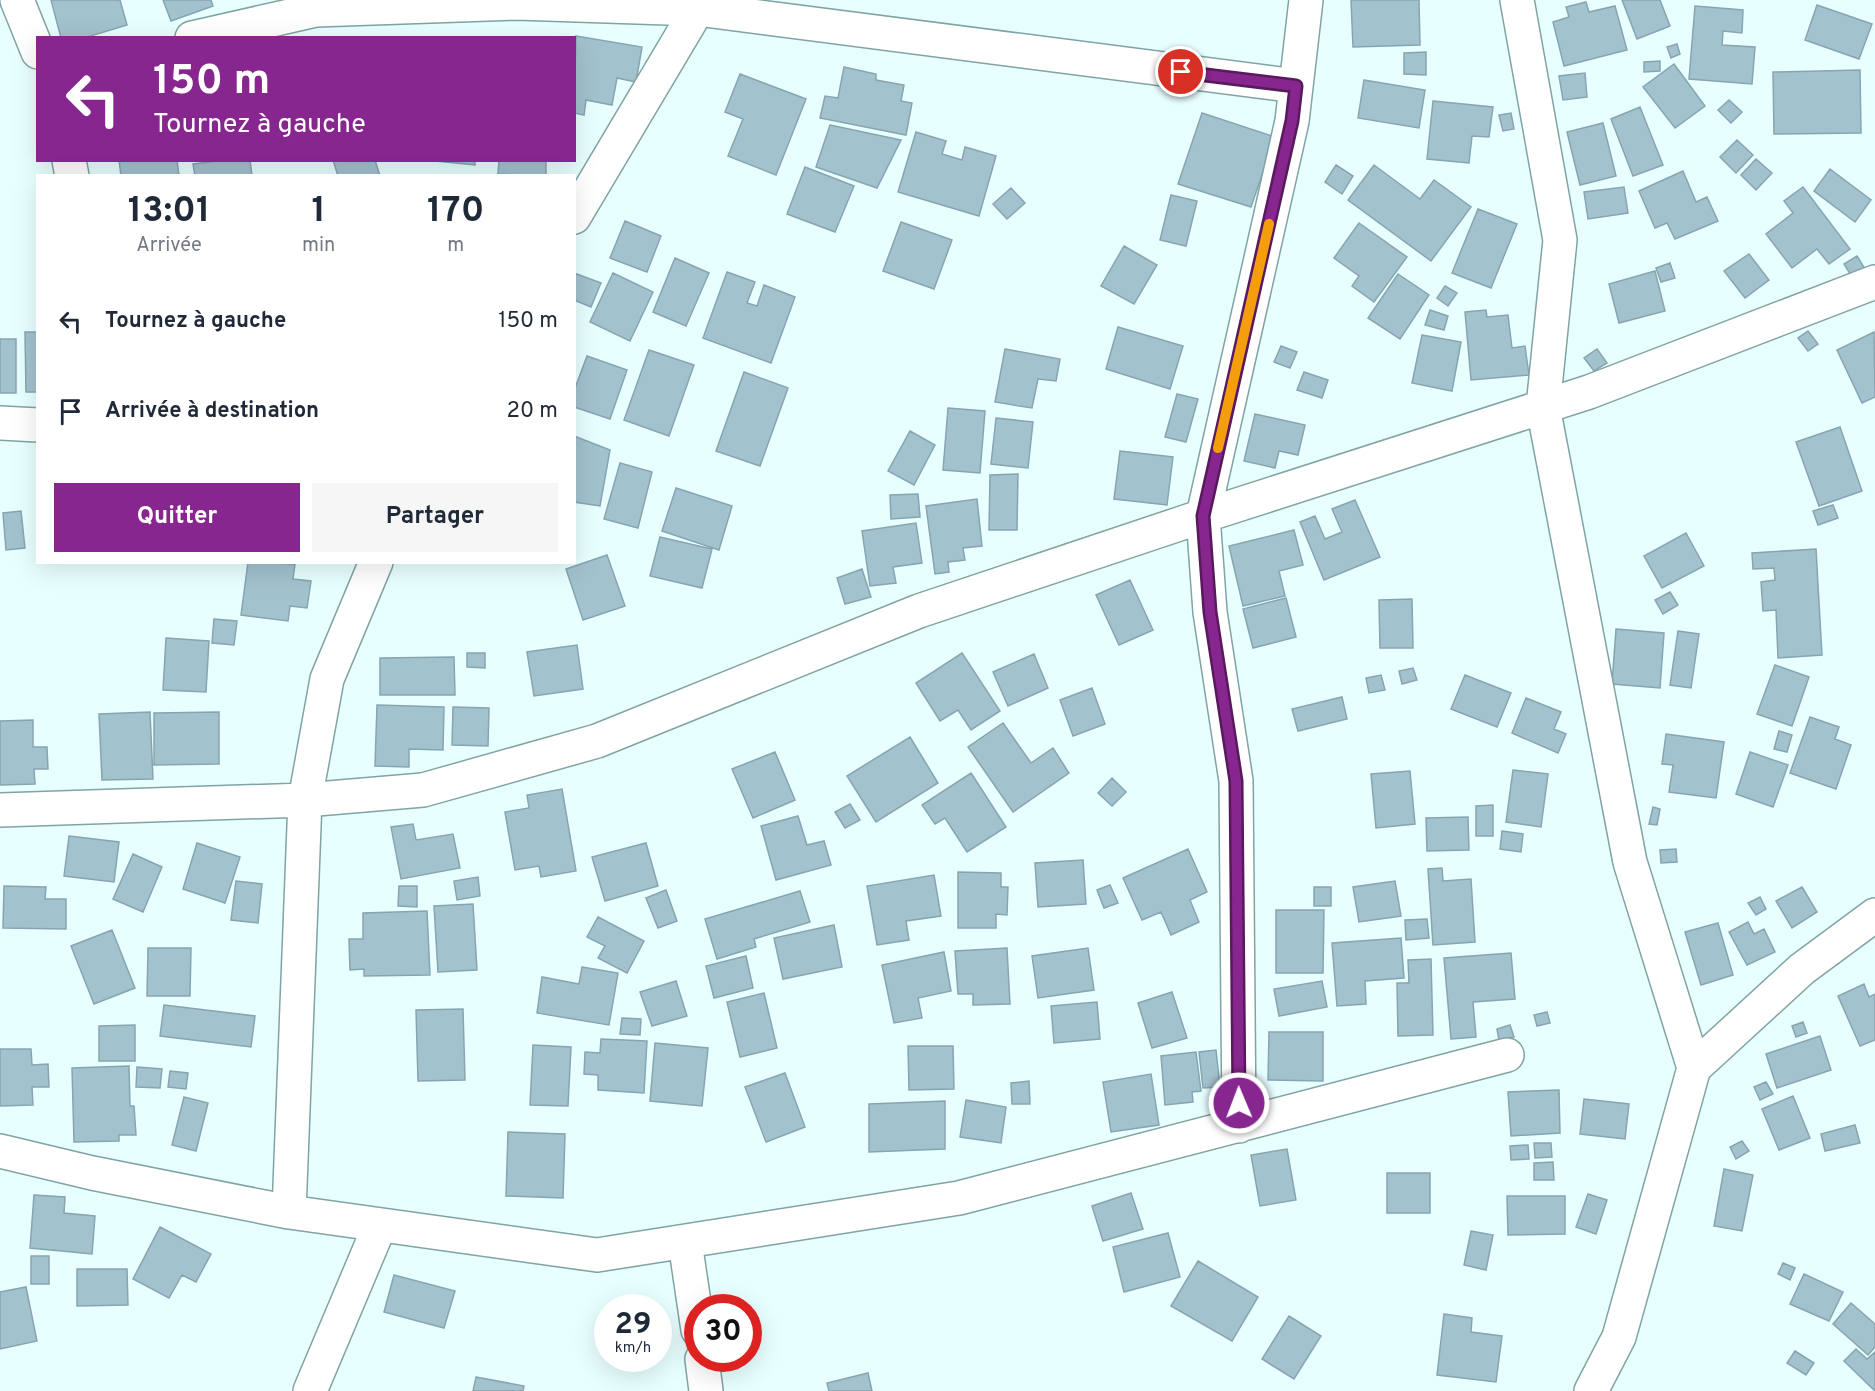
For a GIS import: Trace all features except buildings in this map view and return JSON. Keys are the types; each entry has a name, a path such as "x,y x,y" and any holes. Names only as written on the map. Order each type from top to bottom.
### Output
{"street":[{"path":"17,0 36,47"},
{"path":"1239,1126 1236,781 1210,612 1203,516 1292,121 1306,0"},
{"path":"1516,0 1560,240 1543,407 1630,862 1694,1068"},
{"path":"201,36 316,10 492,2 700,5 1296,86"},
{"path":"576,214 700,5"},
{"path":"0,810 305,800 423,790 597,741 919,611 1203,516 1590,392 1875,282"},
{"path":"0,423 36,425"},
{"path":"288,1212 305,800 327,679 375,564"},
{"path":"1591,1391 1619,1337 1694,1068 1802,969 1875,915"},
{"path":"0,1151 92,1173 288,1212 597,1255 959,1198 1507,1055"},
{"path":"310,1391 380,1225"},
{"path":"685,1242 693,1294"},
{"path":"704,1372 706,1391"}],"slow traffic":[{"path":"1218,448 1269,224"}],"route":[{"path":"1181,72 1296,86 1292,121 1203,516 1210,612 1236,781 1239,1103"}]}
